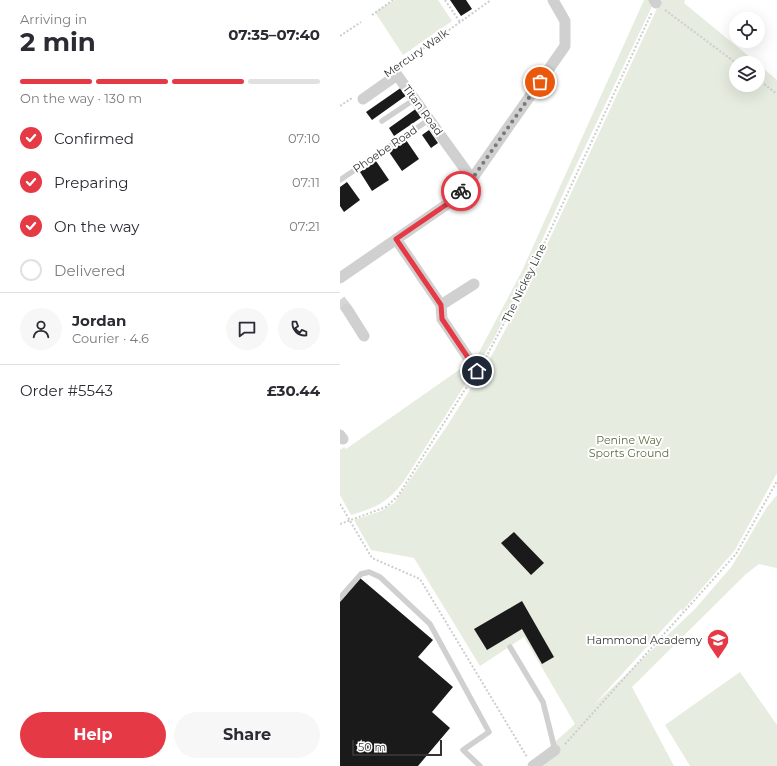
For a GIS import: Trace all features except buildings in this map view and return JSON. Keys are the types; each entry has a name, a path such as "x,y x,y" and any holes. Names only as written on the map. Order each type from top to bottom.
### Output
{"street":[{"path":"340,278 456,198 472,179 565,46 565,21 553,0"},
{"name":"Titan Road","path":"361,96 397,75 472,179"},
{"path":"396,239 441,305 442,319 477,371"},
{"path":"441,305 474,284"},
{"path":"347,310 364,336"},
{"path":"534,766 555,750"}],"lane":[{"path":"382,122 415,99"},
{"name":"Phoebe Road","path":"340,180 430,119"},
{"path":"340,598 361,574 369,572 380,577 430,624 489,732 464,750 480,766"},
{"path":"510,647 543,702 555,750"}],"path":[{"path":"372,15 393,0"},
{"path":"445,0 460,22"},
{"name":"Mercury Walk","path":"399,65 491,0"},
{"path":"655,2 677,18"},
{"path":"655,2 729,58"},
{"name":"The Nickey Line","path":"340,524 350,519 386,507 398,496 490,353 529,276 655,2"},
{"path":"340,36 361,22"},
{"path":"765,85 777,94"},
{"path":"340,106 361,96"},
{"path":"555,750 564,744 736,554 777,482"},
{"path":"340,504 350,519"}],"green space":[{"path":"395,0 438,0 452,21 403,55 375,12"},
{"path":"644,0 655,0 573,172 524,280 492,342 404,481 387,499 375,507 351,515 340,495 340,450 344,447 346,449 476,358 522,271"},
{"name":"Penine Way Sports Ground","path":"661,0 685,0 684,3 729,40 729,48 739,48 748,56 729,56 729,92 765,92 765,70 777,80 777,473 735,550 684,609 681,612 682,608 594,705 695,609 732,566 767,507 777,495 777,568 759,564 746,574 632,687 674,766 528,766 575,724 524,637 480,666 414,558 371,550 354,520 381,511 394,503 447,426 492,355 525,292"},
{"path":"740,672 777,725 777,766 690,766 665,725"}],"tunnel":[{"path":"340,300 347,309"}],"way so far":[{"path":"461,191 472,179 540,82"}],"place":[{"name":"Hammond Academy","path":"718,660"}],"route":[{"path":"461,191 456,198 396,239 441,305 442,319 477,371"}]}
